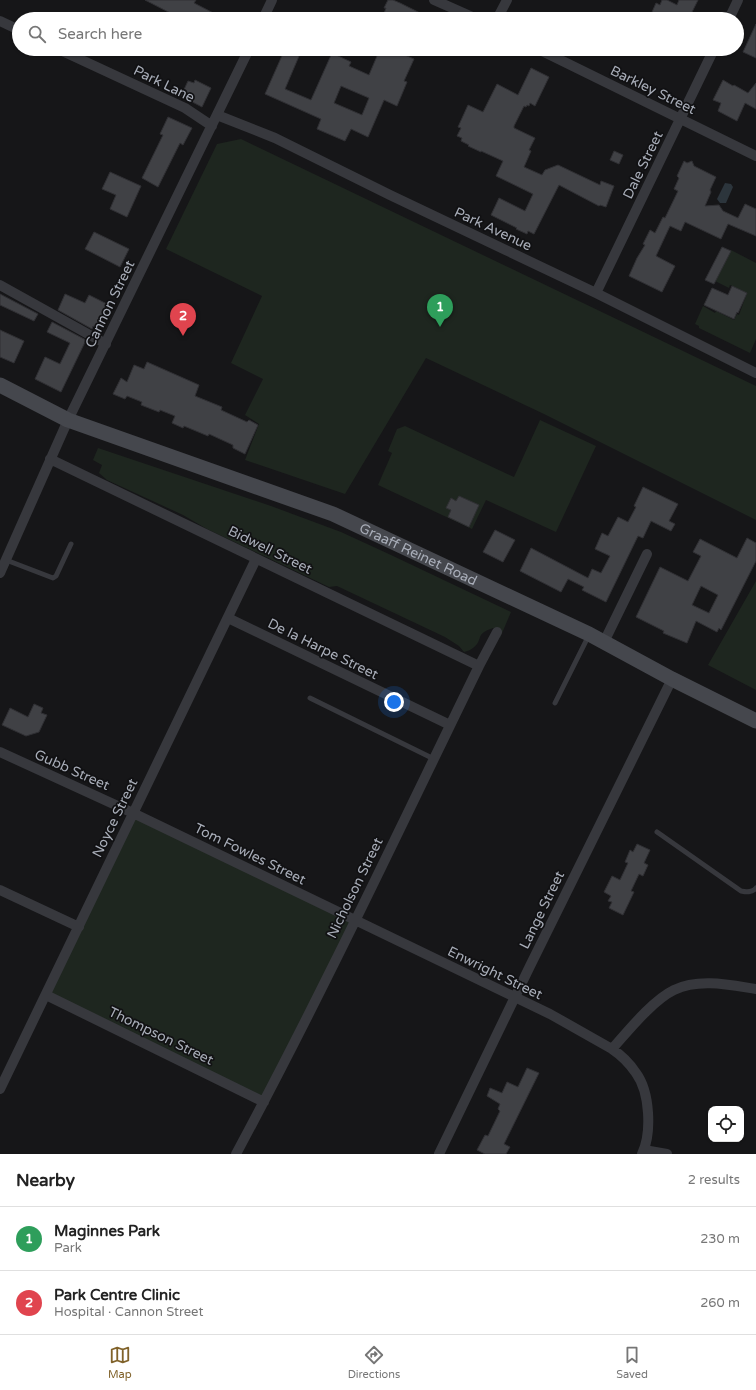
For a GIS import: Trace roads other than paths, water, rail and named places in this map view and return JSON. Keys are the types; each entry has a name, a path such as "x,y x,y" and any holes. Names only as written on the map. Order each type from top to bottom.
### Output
{"main road":[{"name":"Graaff Reinet Road","path":"0,385 68,420 333,514 589,634 672,679 756,721"}],"street":[{"path":"266,12 272,0"},
{"path":"434,0 461,12"},
{"path":"501,12 507,0"},
{"path":"732,12 738,0"},
{"path":"0,21 12,27"},
{"name":"Park Lane","path":"73,56 185,108 212,126"},
{"name":"Cannon Street","path":"0,573 68,420 246,56"},
{"name":"Barkley Street","path":"552,56 756,156"},
{"name":"Dale Street","path":"596,293 711,56"},
{"name":"Park Avenue","path":"217,115 275,138 390,195 596,293 756,373"},
{"path":"0,285 106,344"},
{"name":"Bidwell Street","path":"50,459 479,666"},
{"path":"604,642 647,554"},
{"name":"Noyce Street","path":"0,1089 256,559"},
{"name":"De la Harpe Street","path":"228,618 450,726"},
{"name":"Nicholson Street","path":"236,1154 264,1102 355,921 497,632"},
{"name":"Lange Street","path":"440,1154 530,966 672,679"},
{"name":"Gubb Street","path":"0,752 133,812"},
{"name":"Tom Fowles Street","path":"133,812 355,921"},
{"path":"0,890 79,927"},
{"name":"Enwright Street","path":"355,921 550,1014 616,1052 637,1073 646,1096 648,1125 643,1152"},
{"path":"616,1052 631,1027 662,997 675,989 692,984 726,984 756,989"},
{"name":"Thompson Street","path":"46,995 264,1102"},
{"path":"643,1152 667,1154"}],"lane":[{"path":"6,560 53,578 56,576 71,544"},
{"path":"555,703 589,634"},
{"path":"310,698 434,759"},
{"path":"657,832 740,891 747,892 756,888"}],"place":[{"name":"Maginnes Park","path":"440,327"},
{"name":"Park Centre Clinic","path":"183,336"}]}
